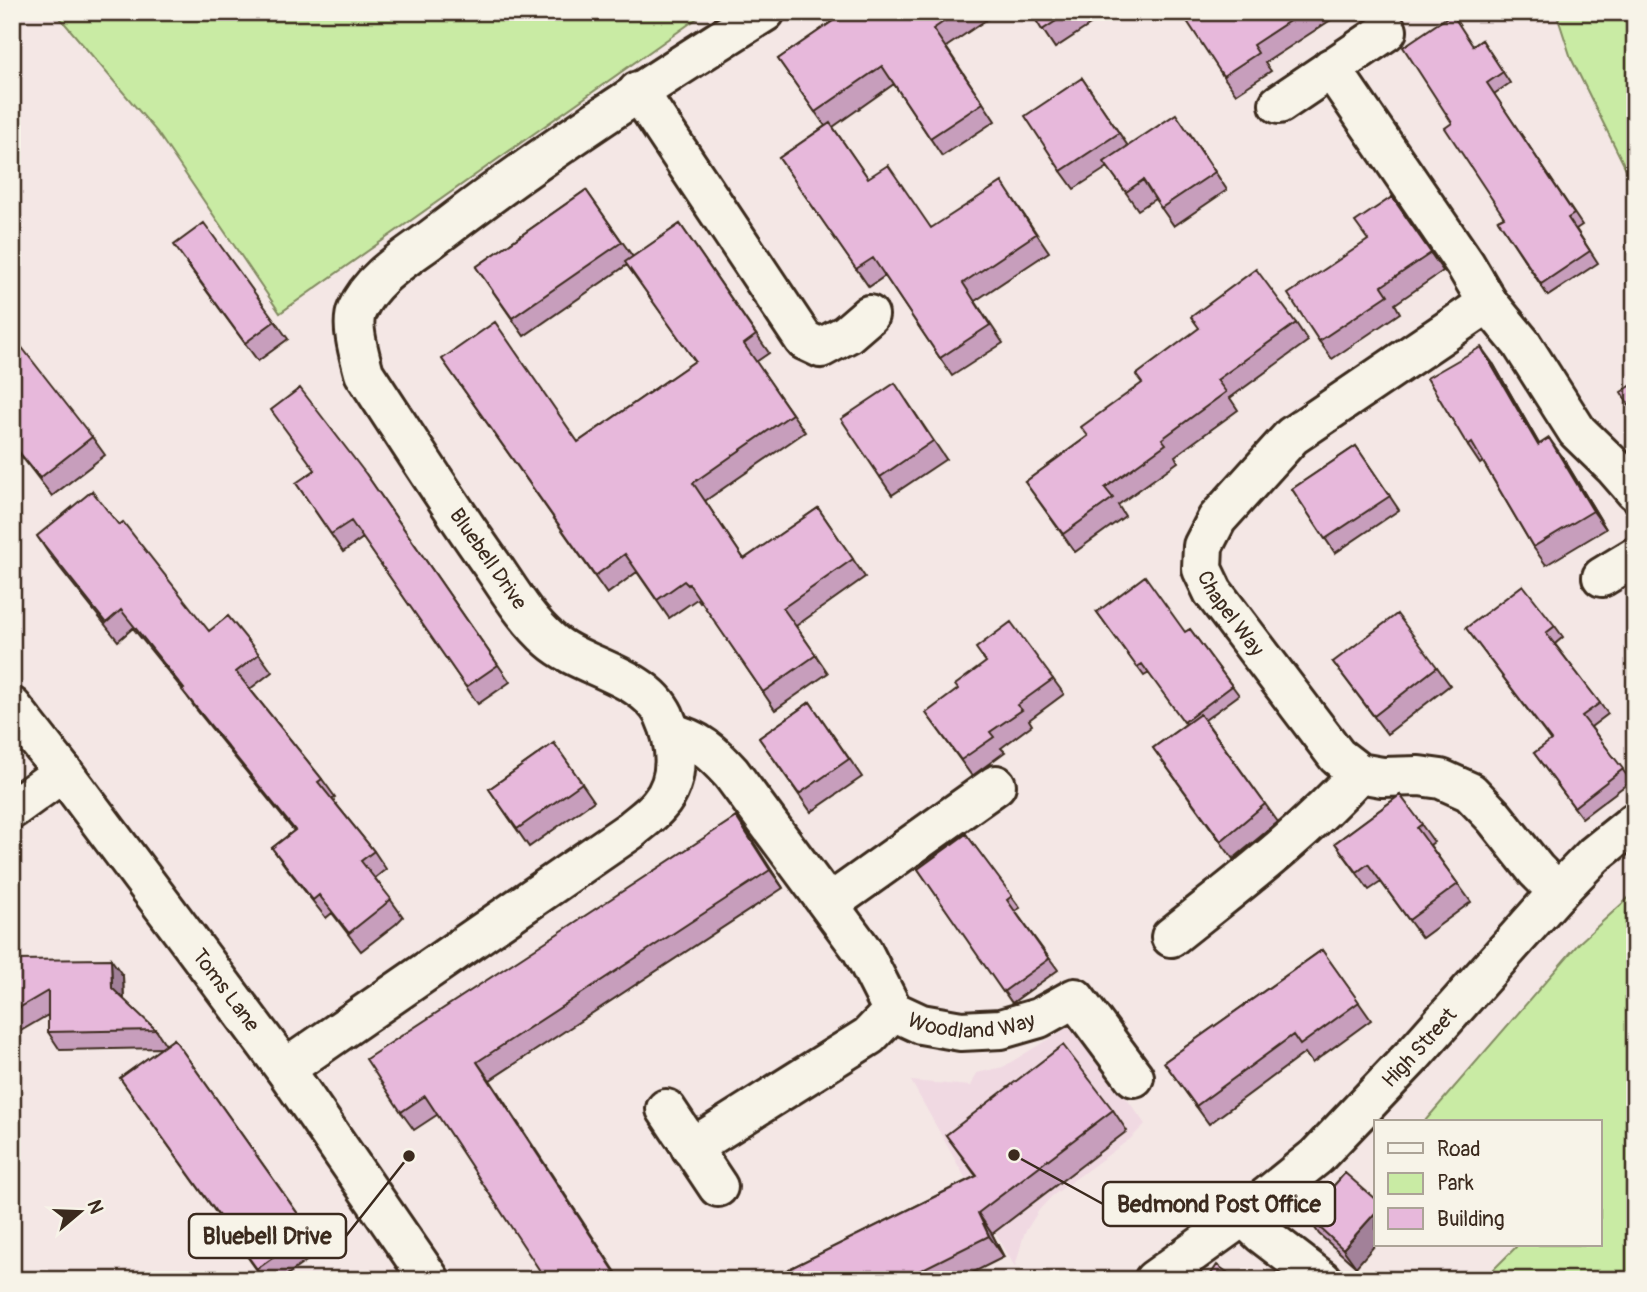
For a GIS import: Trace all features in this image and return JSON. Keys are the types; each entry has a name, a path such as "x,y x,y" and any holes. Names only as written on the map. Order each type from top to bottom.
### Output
{"street":[{"name":"Bluebell Drive","path":"285,1069 631,830 660,805 671,785 676,764 671,733 662,712 649,695 552,643 535,626 480,549 364,373 357,344 356,312 372,285 462,216 639,91 765,12"},
{"path":"1279,104 1387,31"},
{"path":"1331,68 1465,264 1488,303 1521,343 1577,431 1635,491"},
{"path":"639,91 804,340 821,348 847,334 869,315"},
{"name":"Chapel Way","path":"1359,773 1337,756 1213,592 1202,569 1203,547 1217,519 1292,436 1488,303"},
{"path":"1602,577 1635,557"},
{"name":"Toms Lane","path":"12,707 285,1069 430,1280"},
{"name":"Woodland Way","path":"671,733 687,737 710,750 731,773 862,950 893,1011 921,1024 961,1031 1001,1029 1039,1018 1075,998 1134,1077"},
{"path":"12,809 63,772"},
{"path":"1171,937 1296,837 1330,806 1359,773 1382,777 1419,776 1441,779 1470,792 1558,892"},
{"path":"830,904 996,785"},
{"name":"High Street","path":"1154,1280 1243,1216 1317,1156 1414,1054 1558,892 1594,855 1635,822"},
{"path":"691,1148 869,1036 893,1011"},
{"path":"666,1109 718,1187"},
{"path":"1243,1216 1322,1280"}],"shaded area":[{"path":"1073,1024 1145,1124 1130,1139 1052,1196 1039,1210 1024,1234 1015,1267 911,1081 971,1086 977,1073 1003,1067"}],"green space":[{"path":"55,12 706,12 280,313 157,132"},
{"path":"1556,12 1635,12 1635,187 1571,58"},
{"path":"1635,892 1635,1280 1483,1280 1516,1246 1602,1246 1602,1120 1426,1120 1579,943"}],"building":[{"path":"846,12 958,12 933,29 983,103 930,138 882,66 815,112 778,59"},
{"path":"1031,12 1070,12 1042,30"},
{"path":"1200,12 1303,12 1253,45 1258,53 1223,76 1187,21"},
{"path":"1452,14 1473,46 1482,40 1503,72 1487,83 1574,214 1568,218 1590,251 1541,284 1498,220 1504,217 1445,128 1452,123 1403,47"},
{"path":"1082,78 1119,133 1061,171 1025,116"},
{"path":"1176,114 1215,172 1161,208 1143,180 1126,192 1104,162"},
{"path":"830,123 868,178 888,165 931,228 1002,182 1036,234 963,283 990,325 940,358 873,258 856,269 779,158"},
{"path":"586,190 622,242 512,318 476,267"},
{"path":"1392,197 1431,253 1382,286 1388,295 1319,341 1288,294 1368,240 1355,222"},
{"path":"204,223 275,321 245,343 174,245"},
{"path":"680,224 756,335 744,344 792,414 693,483 744,559 818,508 853,559 783,608 816,655 763,692 689,584 684,581 657,600 625,554 595,576 442,359 495,322 578,442 695,361 625,262"},
{"path":"1256,269 1296,323 1217,380 1226,392 1162,439 1166,444 1105,488 1113,498 1063,534 1025,482 1088,436 1081,427 1142,383 1136,375 1199,328 1191,317"},
{"path":"20,345 92,437 40,478 12,443 12,351"},
{"path":"1481,347 1538,445 1549,438 1593,511 1533,547 1472,443 1468,446 1427,378"},
{"path":"895,383 933,441 880,477 841,419"},
{"path":"1635,383 1635,415 1621,392"},
{"path":"300,388 366,474 498,665 466,687 351,521 331,534 296,483 315,470 271,410"},
{"path":"1356,446 1390,496 1325,539 1292,489"},
{"path":"92,491 119,525 123,522 209,631 228,616 259,654 236,672 322,779 318,782 374,851 361,861 391,899 349,933 319,895 313,900 272,848 295,830 121,610 106,623 37,536"},
{"path":"1145,576 1185,632 1190,629 1232,686 1184,722 1142,664 1137,667 1097,612"},
{"path":"1523,585 1555,626 1546,633 1600,703 1582,716 1623,769 1574,807 1534,753 1551,740 1466,628"},
{"path":"1397,614 1437,667 1374,716 1333,662"},
{"path":"1011,622 1053,679 1017,705 1022,710 990,732 994,737 961,760 926,713 958,689 955,685 986,662 976,648"},
{"path":"810,702 849,759 799,794 759,738"},
{"path":"1200,714 1265,804 1221,841 1153,748"},
{"path":"554,743 582,783 517,829 489,789"},
{"path":"1400,795 1422,824 1417,828 1458,884 1409,920 1368,864 1357,872 1335,843"},
{"path":"736,817 770,870 477,1062 620,1280 546,1280 425,1096 401,1112 366,1059"},
{"path":"966,834 1012,896 1007,900 1049,959 1003,992 918,869"},
{"path":"1322,950 1359,1002 1300,1045 1293,1035 1196,1106 1164,1062"},
{"path":"111,959 112,988 156,1030 48,1032 48,991 12,1012 12,960"},
{"path":"174,1039 310,1231 257,1269 120,1078"},
{"path":"1063,1045 1113,1110 978,1213 989,1236 901,1280 767,1280 977,1176 946,1135"},
{"path":"1345,1173 1374,1198 1374,1214 1343,1249 1307,1216"},
{"path":"1217,1265 1238,1280 1207,1280"}],"place":[{"name":"Bedmond Post Office","path":"1014,1155"},
{"name":"Bluebell Drive","path":"409,1156"}]}
